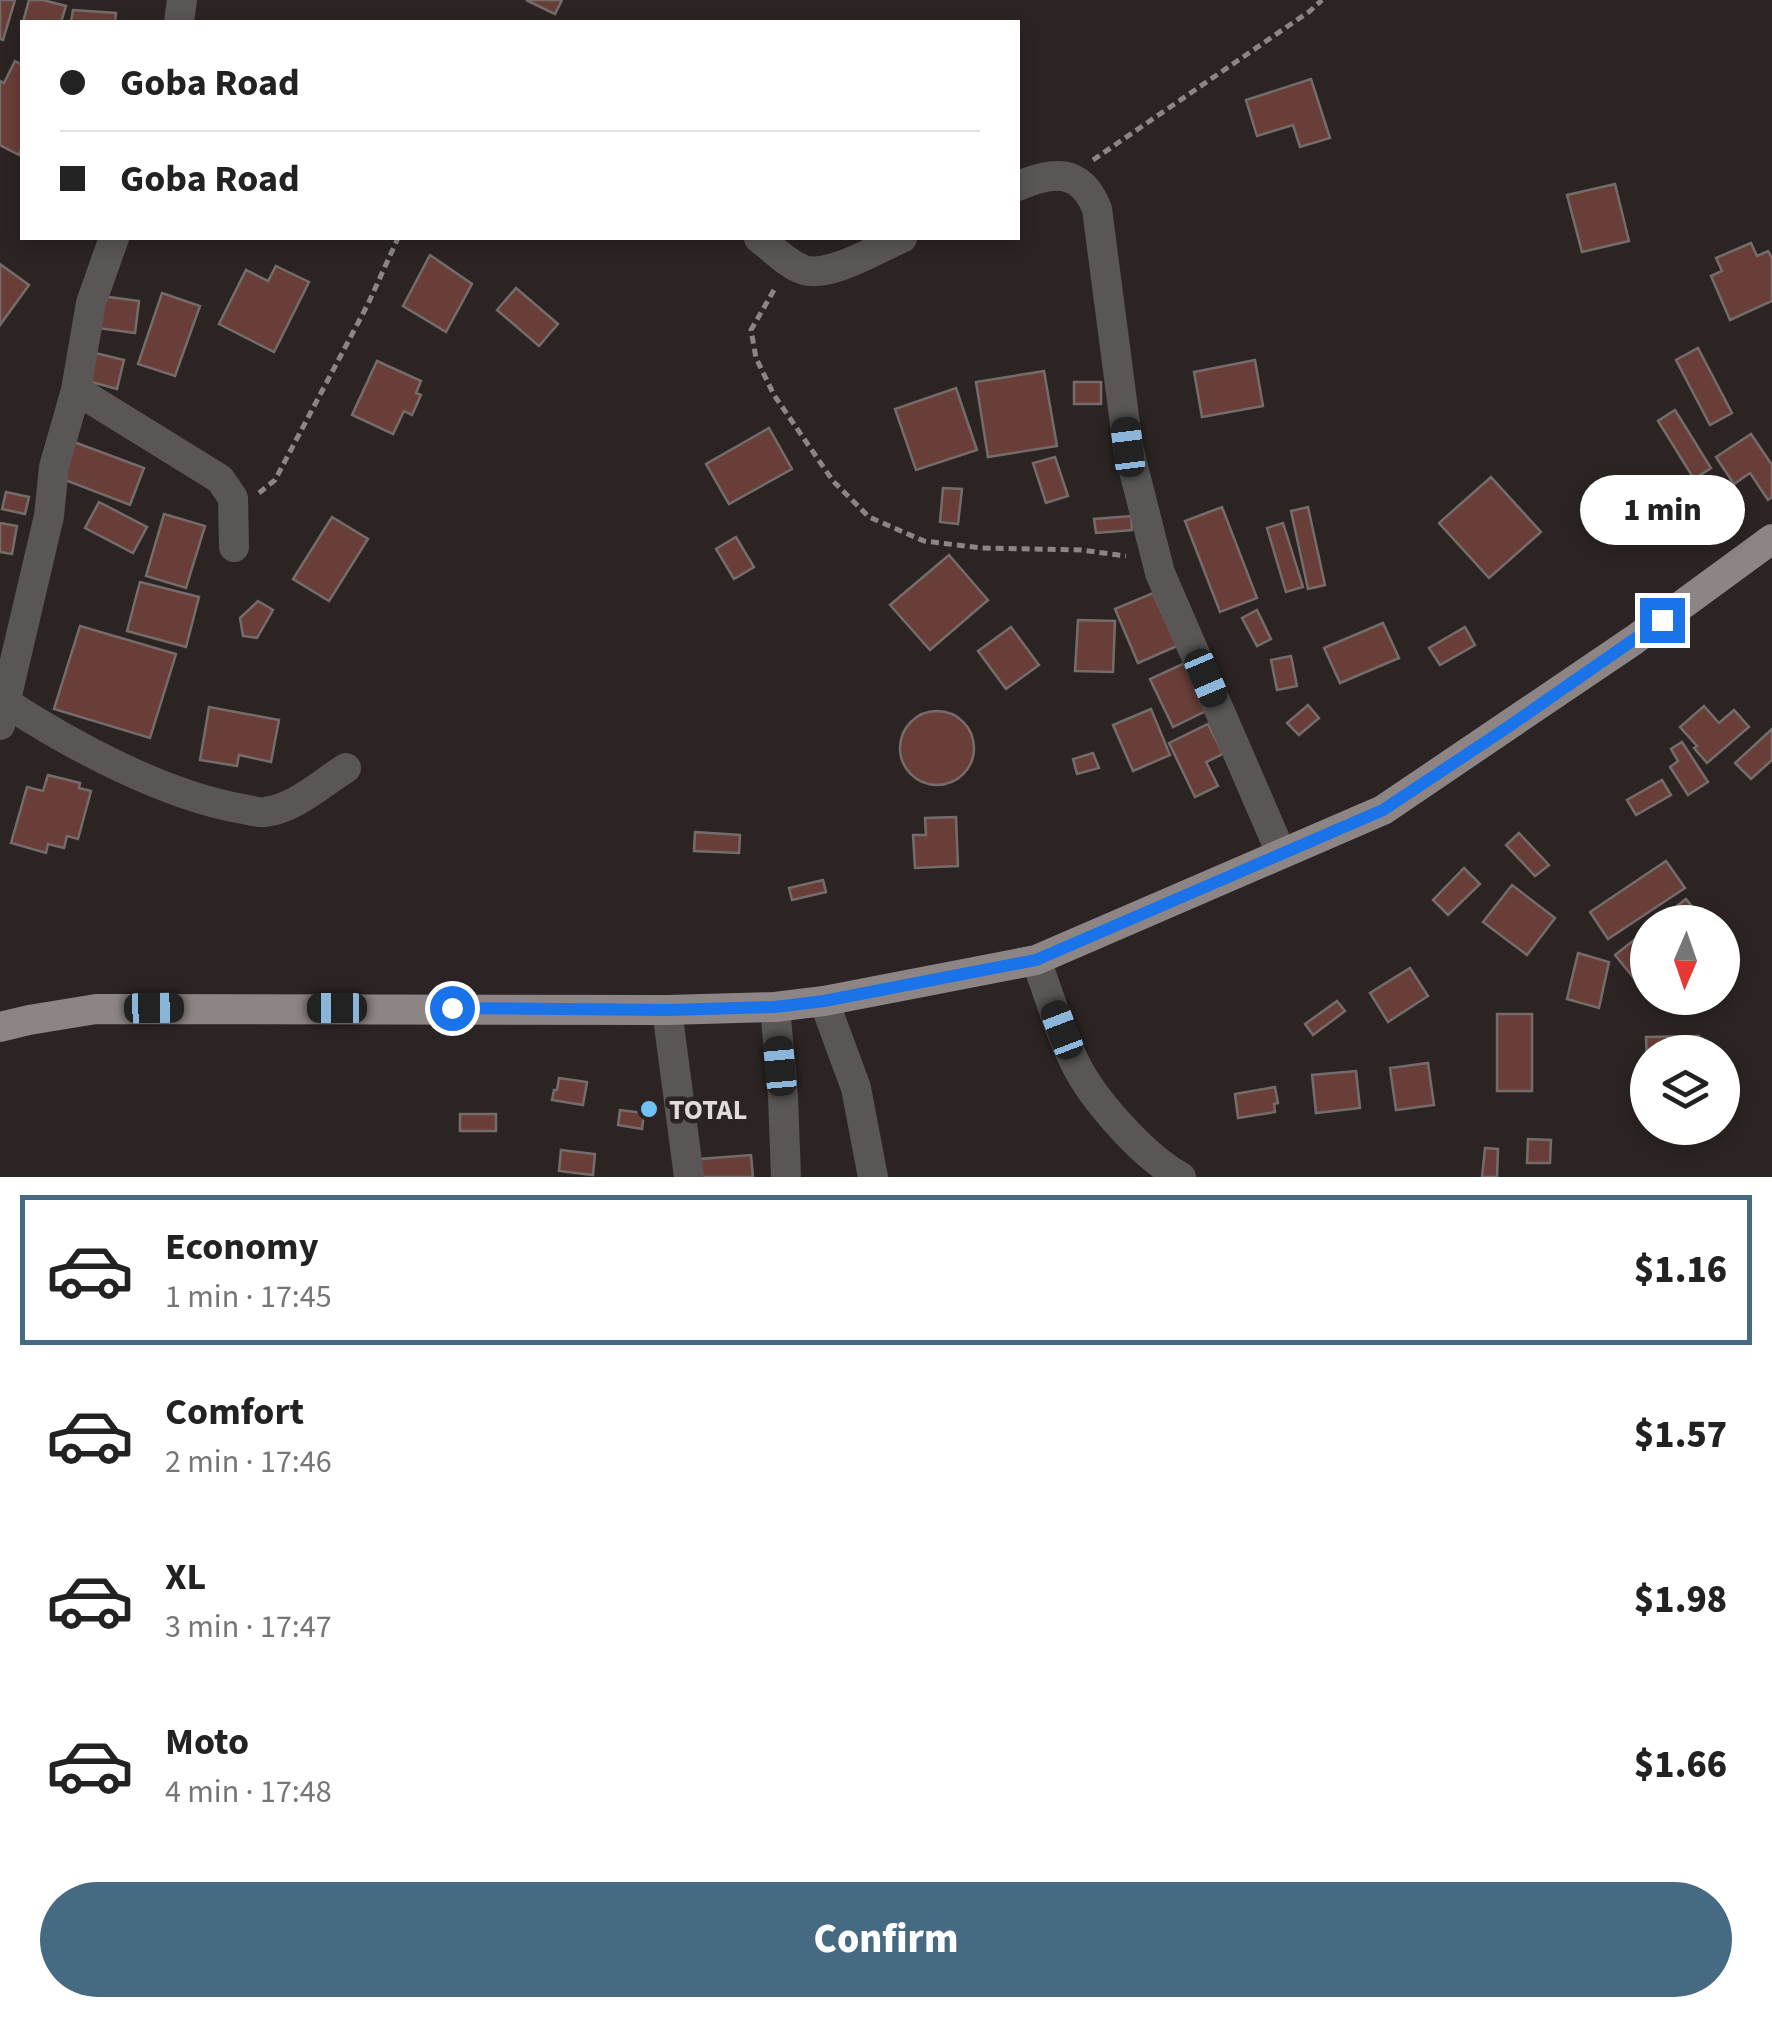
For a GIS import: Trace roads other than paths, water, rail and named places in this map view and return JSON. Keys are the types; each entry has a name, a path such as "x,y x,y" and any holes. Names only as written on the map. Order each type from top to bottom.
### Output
{"main road":[{"path":"0,1027 96,1009 775,1007 1036,960 1383,810 1634,640 1772,539"}],"street":[{"path":"1020,185 1049,176 1070,176 1092,194 1128,447 1160,573 1281,853"},
{"path":"113,240 91,303 76,390 54,467 49,516 2,714 45,728 195,798 264,812 288,805 346,768"},
{"path":"761,240 802,270 816,272 830,270 898,240"},
{"path":"76,390 220,479 233,498 234,548"},
{"path":"1036,960 1076,1064 1118,1125 1181,1177"},
{"path":"824,1001 856,1088 872,1177"},
{"path":"775,1007 786,1177"},
{"path":"667,1010 689,1177"}],"place":[{"name":"TOTAL","path":"649,1109"}]}
